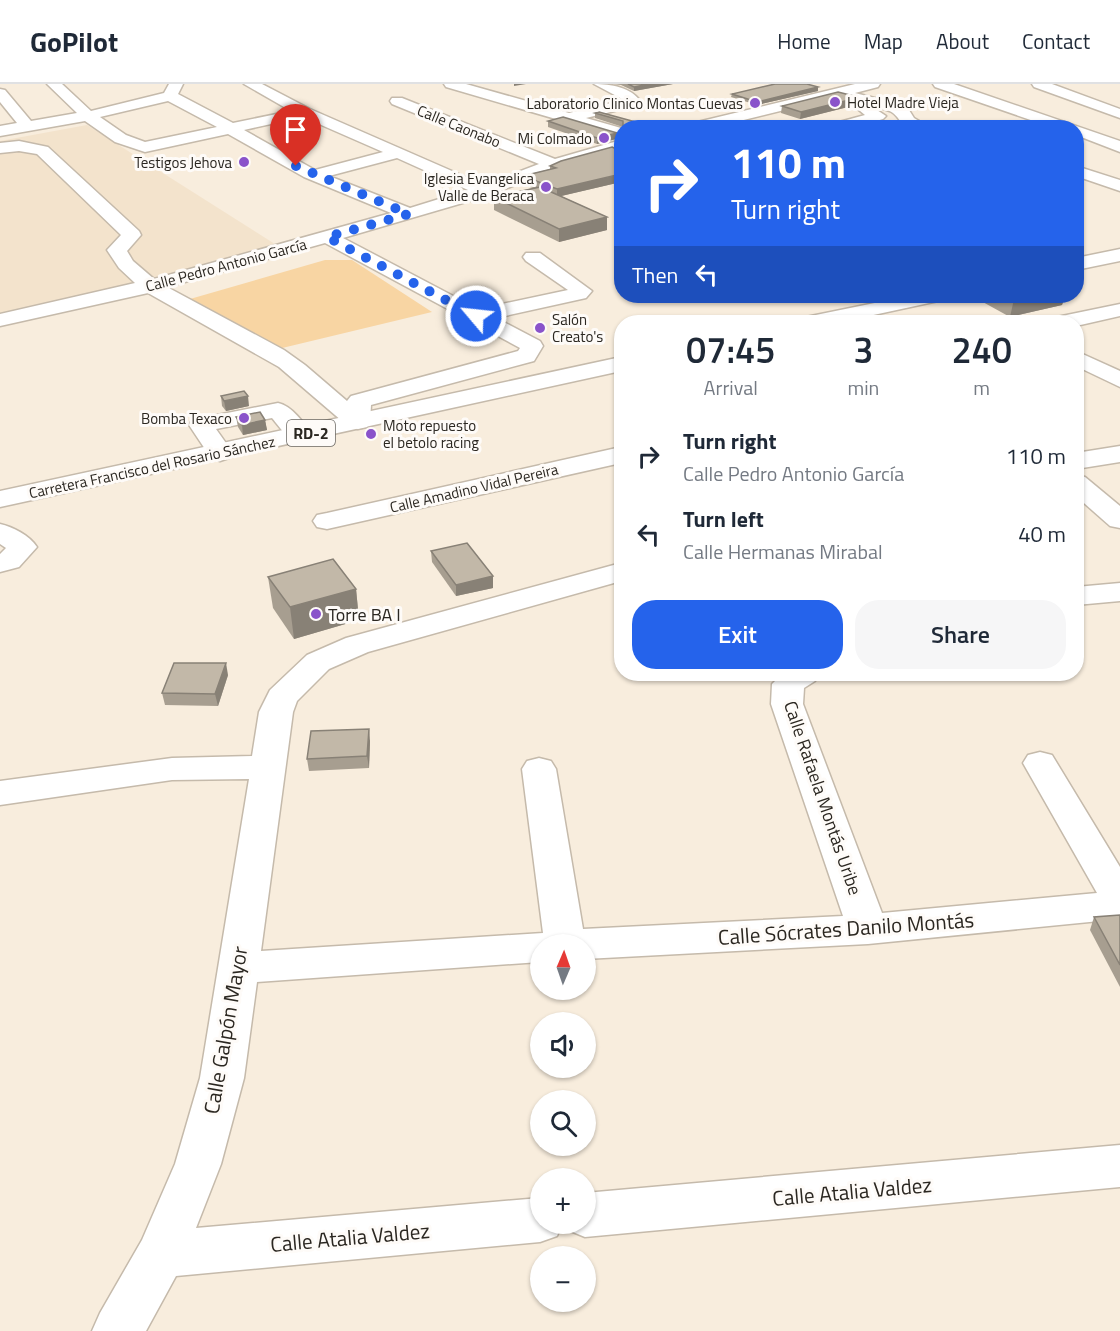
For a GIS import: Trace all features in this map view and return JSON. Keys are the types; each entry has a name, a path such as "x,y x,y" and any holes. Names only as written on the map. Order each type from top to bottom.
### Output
{"street":[{"path":"54,84 87,116 133,145 145,147 305,112"},
{"path":"251,84 305,112 484,191"},
{"path":"451,84 614,131"},
{"path":"571,118 634,102 631,98 601,84"},
{"path":"721,120 814,96 873,84"},
{"path":"940,84 1046,120"},
{"path":"1039,84 1120,114"},
{"path":"489,94 517,88"},
{"path":"0,131 87,116 138,98 173,90 278,158 314,176 409,214"},
{"path":"793,90 814,96"},
{"path":"834,92 897,108 910,120"},
{"path":"0,93 27,126"},
{"name":"Calle Caonabo","path":"397,101 554,164"},
{"path":"863,120 878,116 861,106 875,103"},
{"path":"899,120 906,118"},
{"path":"1084,133 1119,146"},
{"path":"0,148 19,146 42,150 132,235 117,250 119,258 150,286 278,356 358,422"},
{"path":"1086,152 1119,146"},
{"name":"Calle Pedro Antonio García","path":"0,320 150,286 409,214 484,191 554,164 614,147"},
{"path":"314,176 399,153"},
{"path":"1084,177 1120,186"},
{"path":"327,237 532,346 526,356 359,401 358,422"},
{"path":"1084,262 1120,255"},
{"path":"476,316 579,294 582,291 533,257"},
{"path":"843,315 882,303"},
{"path":"1084,318 1120,310"},
{"path":"1084,362 1120,380"},
{"name":"Carretera Francisco del Rosario Sánchez","path":"0,499 614,366"},
{"path":"220,453 201,425 279,410 300,435"},
{"path":"1084,459 1120,454"},
{"name":"Calle Amadino Vidal Pereira","path":"327,521 614,457"},
{"path":"1084,490 1120,520"},
{"path":"0,532 23,547 9,561 0,562"},
{"name":"Calle Galpón Mayor","path":"118,1331 161,1254 198,1164 222,1078 267,766 276,712 282,697 318,662 357,645 614,574"},
{"path":"1084,595 1120,592"},
{"name":"Calle Rafaela Montás Uribe","path":"793,681 788,684 787,704 868,929"},
{"path":"1040,763 1120,903"},
{"path":"0,793 172,769 267,766"},
{"path":"538,769 563,934"},
{"name":"Calle Sócrates Danilo Montás","path":"596,944 868,929 1120,903"},
{"path":"237,968 530,948"},
{"name":"Calle Atalia Valdez","path":"596,1214 1120,1166"},
{"name":"Calle Atalia Valdez","path":"161,1254 530,1221"}],"shaded area":[{"path":"87,125 278,246 122,289 0,315 0,141"},
{"path":"325,260 352,260 432,312 278,349 190,299"}],"building":[{"path":"628,84 649,84 634,87"},
{"path":"775,84 807,84 818,87 757,102 732,94"},
{"path":"838,92 854,96 853,99 801,112 782,106"},
{"path":"599,112 628,120 620,120 595,113"},
{"path":"563,117 614,134 597,138 548,121"},
{"path":"612,147 614,148 614,176 557,189 523,176 556,168 550,166"},
{"path":"540,187 607,217 559,229 494,197"},
{"path":"244,391 248,396 224,401 221,396"},
{"path":"260,412 265,420 242,425 236,417"},
{"path":"467,543 493,576 456,585 431,551"},
{"path":"333,559 356,589 290,607 268,577"},
{"path":"174,663 226,663 215,694 162,693"},
{"path":"369,729 367,756 307,759 311,731"},
{"path":"1120,915 1120,965 1094,917"}],"place":[{"name":"Hotel Madre Vieja","path":"835,102"},
{"name":"Laboratorio Clinico Montas Cuevas","path":"755,103"},
{"name":"Mi Colmado","path":"604,138"},
{"name":"Testigos Jehova","path":"244,162"},
{"name":"Iglesia Evangelica Valle de Beraca","path":"546,187"},
{"name":"Salón Creato's","path":"540,328"},
{"name":"Bomba Texaco","path":"244,418"},
{"name":"Moto repuesto el betolo racing","path":"371,434"},
{"name":"Torre BA I","path":"316,614"}],"route":[{"path":"296,166 314,176 409,214 327,237 476,316"}]}
